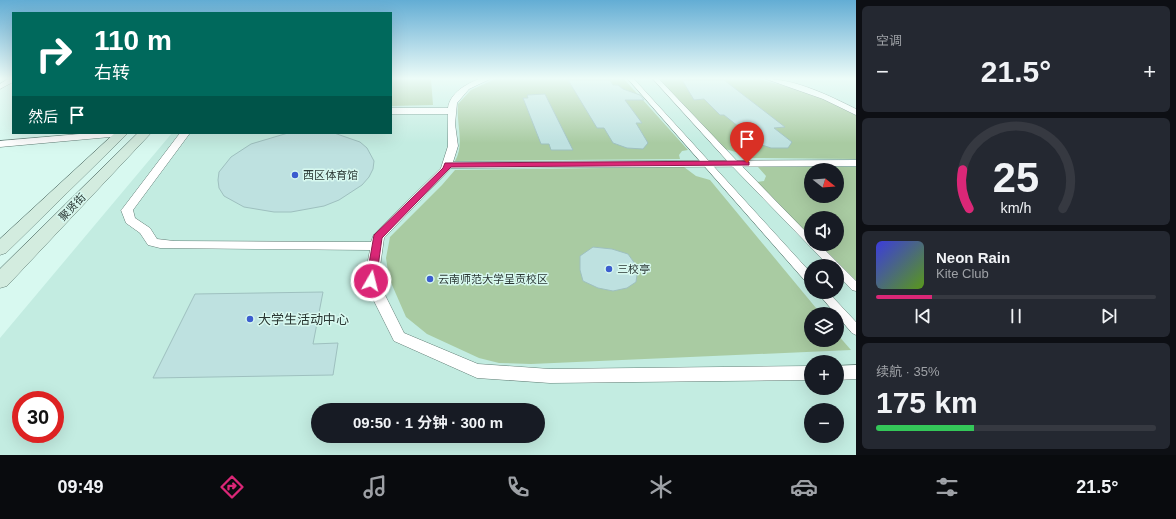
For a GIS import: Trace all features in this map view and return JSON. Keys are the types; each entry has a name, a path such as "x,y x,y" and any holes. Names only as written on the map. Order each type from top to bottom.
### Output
{"main road":[{"name":"聚贤街","path":"0,249 120,134"},
{"name":"聚贤街","path":"0,281 144,134"}],"street":[{"path":"455,100 453,103 451,124 453,146 446,169 378,237 371,281 399,336 477,371 550,376 804,373"},
{"path":"650,100 804,272"},
{"path":"676,100 804,235"},
{"path":"832,100 856,112"},
{"path":"392,111 452,111"},
{"path":"0,144 110,134"},
{"path":"184,134 127,210 130,220 146,231 148,239 152,243 174,245 376,246"},
{"path":"448,165 856,163"},
{"path":"820,251 828,259"},
{"path":"844,275 856,287"},
{"path":"828,299 856,330"},
{"path":"844,373 856,372"}],"shaded area":[{"name":"云南师范大学呈贡校区","path":"392,100 856,100 856,455 0,455 0,338 171,134 392,134"},
{"path":"392,100 433,100 433,105 392,106"},
{"path":"461,100 643,100 688,150 682,151 679,155 680,159 455,161 458,154 460,141 458,104"},
{"path":"676,100 826,100 856,115 856,159 751,158 725,149"},
{"path":"684,167 696,176 710,180 804,293 804,299 809,299 815,307 804,307 804,347 844,347 844,342 851,350 531,364 499,363 479,358 427,334 406,317 389,278 386,258 390,237 455,170"},
{"path":"758,167 804,167 804,203 844,203 844,167 856,167 856,288 844,275 844,259 829,259 822,251 844,251 844,211 804,211 804,232 757,182 764,181 766,176"}],"building":[{"path":"524,100 548,100 573,150 551,150 549,144 541,144"},
{"path":"580,100 625,100 642,123 636,123 648,143 643,149 627,148 613,143 604,128 597,128"},
{"path":"705,100 750,100 785,127 774,128 792,142 788,148 771,148 753,142 739,127 724,115 720,115"},
{"name":"西区体育馆","path":"285,134 337,134 360,142 367,148 374,161 373,169 369,177 362,185 339,200 324,206 291,212 274,212 244,207 224,196 219,188 218,180 219,172 231,157 251,144"},
{"name":"三校亭","path":"593,247 612,249 628,254 638,268 636,282 627,288 613,291 598,288 583,281 580,270 580,256"},
{"name":"大学生活动中心","path":"323,292 313,344 338,343 333,375 153,378 195,294"}],"place":[{"name":"西区体育馆","path":"295,175"},
{"name":"三校亭","path":"609,269"},
{"name":"云南师范大学呈贡校区","path":"430,279"},
{"name":"大学生活动中心","path":"250,319"}],"route":[{"path":"371,281 378,237 446,169 448,165 747,163"}]}
